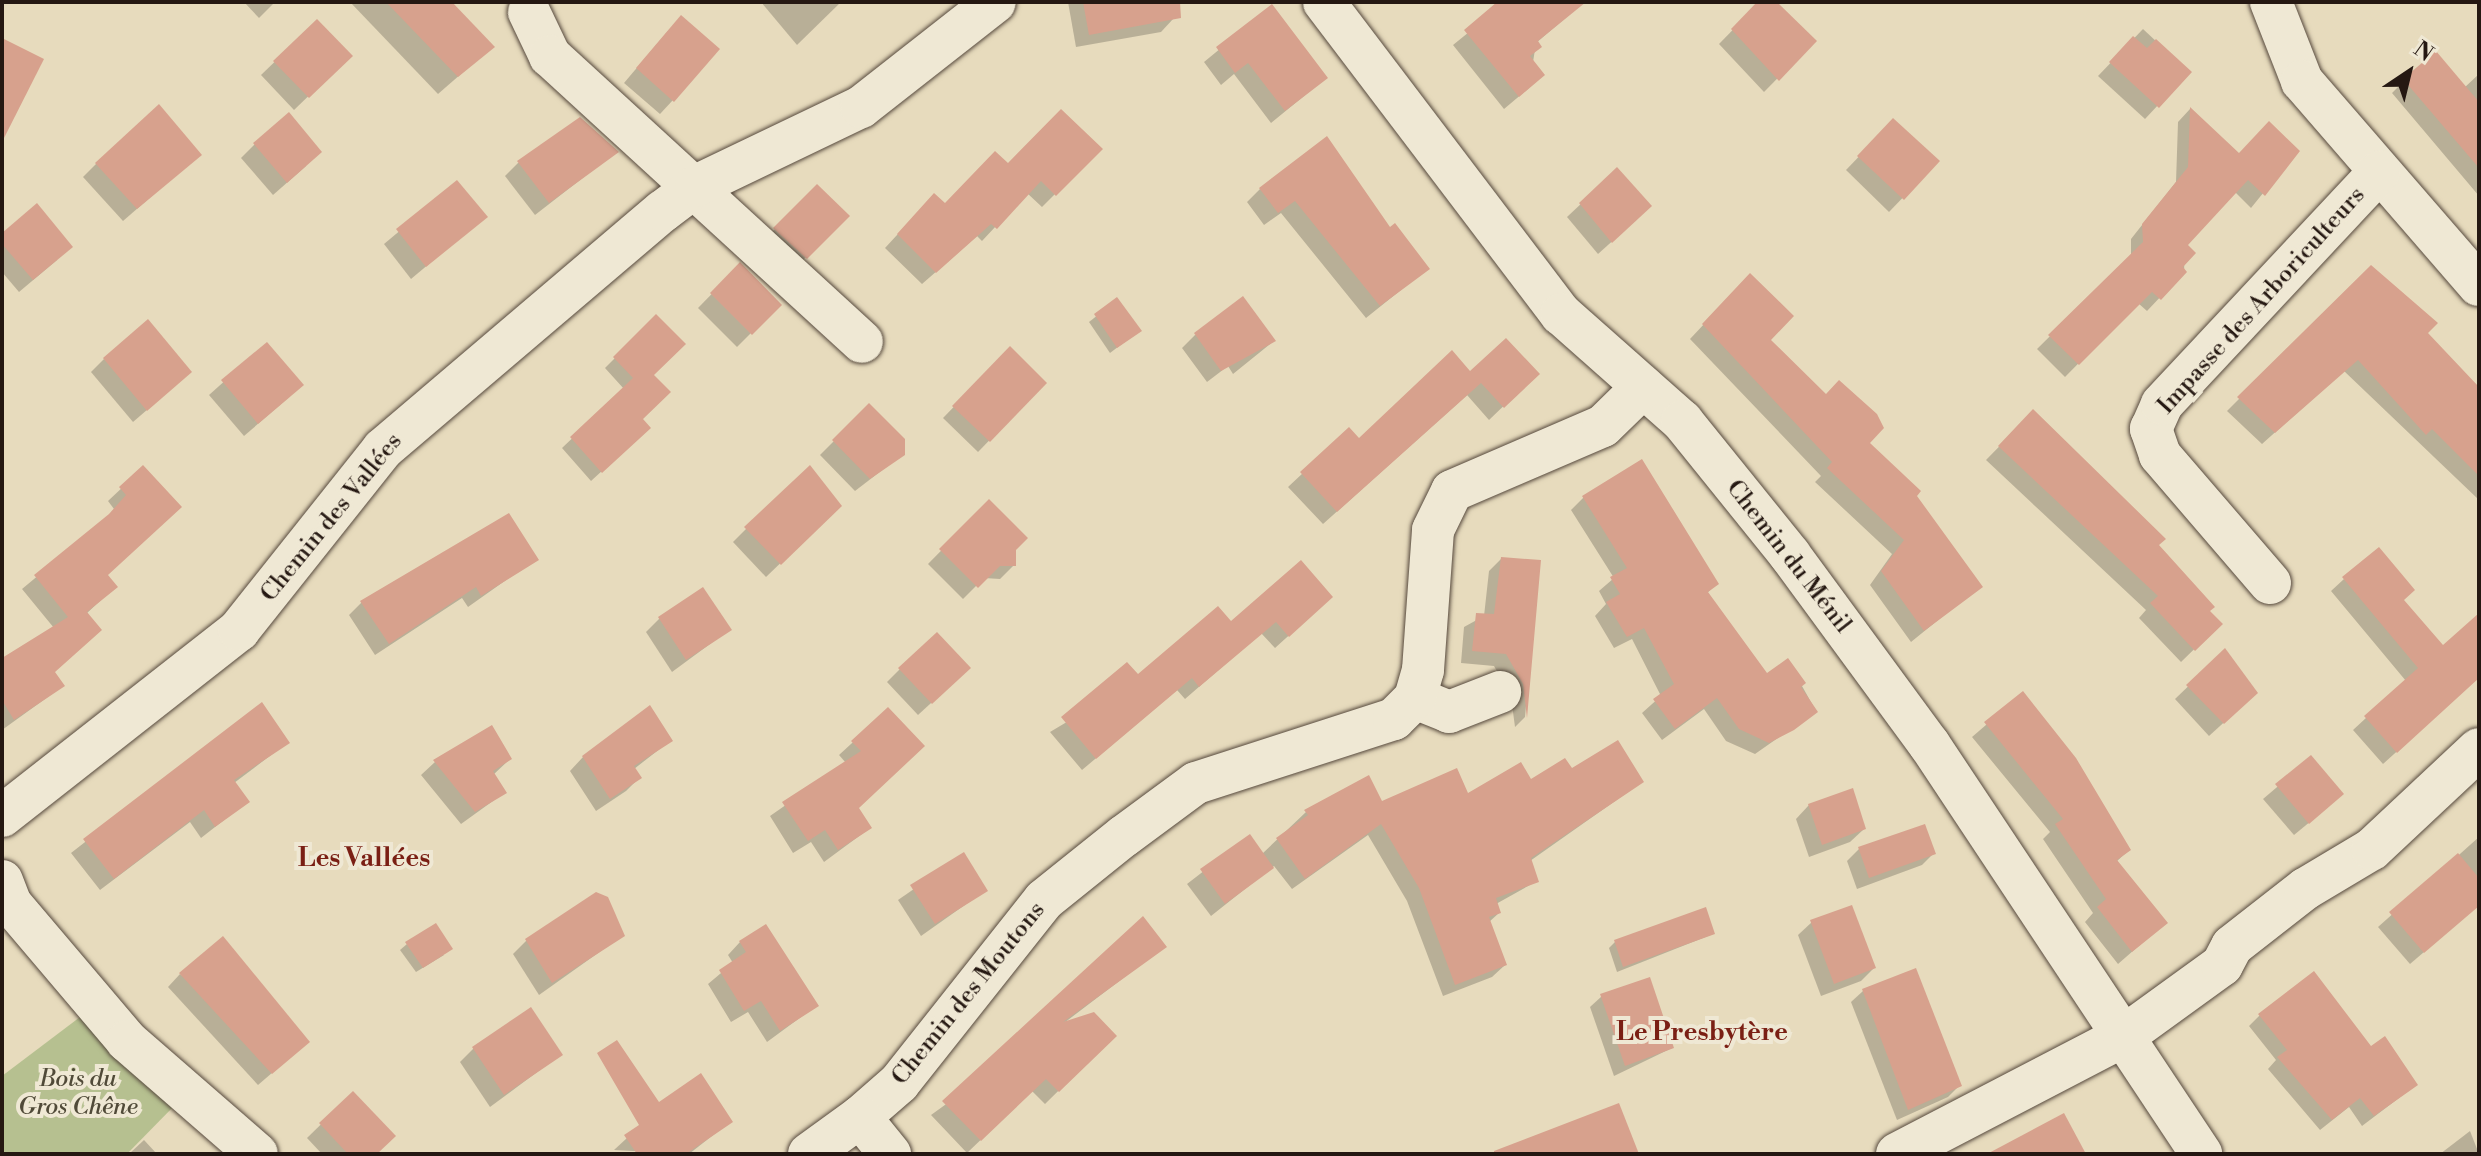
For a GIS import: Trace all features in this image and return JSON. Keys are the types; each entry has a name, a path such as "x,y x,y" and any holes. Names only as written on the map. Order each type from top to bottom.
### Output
{"street":[{"name":"Chemin des Vallées","path":"2,816 239,630 383,449 696,186 861,107 915,72 995,2"},
{"name":"Chemin du Ménil","path":"1324,2 1561,314 1682,421 1808,580 1929,744 2201,1154"},
{"path":"2271,2 2302,81 2479,285"},
{"path":"529,12 550,56 696,186 862,342"},
{"name":"Impasse des Arboriculteurs","path":"2270,583 2160,455 2151,429 2162,404 2379,172"},
{"path":"1500,692 1449,712 1415,698 1439,508 1466,480 1603,426 1643,387"},
{"name":"Chemin des Moutons","path":"809,1154 860,1117 899,1083 1044,900 1124,836 1196,783 1394,719 1415,698"},
{"path":"1897,1154 2124,1036 2222,965 2232,946 2305,889 2372,849 2479,749"},
{"path":"2,881 11,904 127,1041 257,1154"},
{"path":"860,1117 890,1154"}],"green space":[{"name":"Bois du Gros Chêne","path":"88,1011 176,1104 127,1154 2,1154 2,1076"}],"building":[{"path":"386,2 452,2 495,47 458,77"},
{"path":"1083,2 1180,2 1181,18 1089,35"},
{"path":"1497,2 1586,2 1538,41 1542,47 1530,56 1545,75 1519,97 1464,30"},
{"path":"1757,2 1777,2 1817,41 1779,81 1731,29"},
{"path":"1272,4 1328,78 1285,111 1248,63 1235,73 1216,47"},
{"path":"681,15 720,49 674,102 636,68"},
{"path":"317,19 353,56 309,98 273,61"},
{"path":"2133,36 2147,48 2156,39 2192,72 2159,108 2109,62"},
{"path":"2,38 44,59 2,142"},
{"path":"2436,51 2479,102 2479,168 2403,79"},
{"path":"159,104 202,155 137,209 95,163"},
{"path":"2190,107 2239,153 2269,121 2300,151 2265,196 2248,180 2188,245 2196,253 2183,267 2187,272 2161,300 2152,292 2079,365 2048,335 2143,242 2142,224 2188,167"},
{"path":"1061,109 1103,149 1056,196 1041,181 997,229 991,224 936,273 897,234 934,193 945,203 995,151 1008,163"},
{"path":"289,112 322,152 287,183 253,143"},
{"path":"580,117 619,152 549,203 517,161"},
{"path":"1893,118 1940,161 1904,200 1857,156"},
{"path":"1327,136 1390,227 1395,223 1430,269 1380,306 1295,201 1278,213 1259,188"},
{"path":"1617,167 1652,206 1612,243 1579,203"},
{"path":"457,180 488,217 426,267 396,229"},
{"path":"817,184 850,216 807,259 773,228"},
{"path":"37,203 73,247 33,280 2,244 2,233"},
{"path":"740,262 782,305 752,335 710,293"},
{"path":"2371,265 2438,323 2428,333 2479,387 2479,476 2432,429 2426,435 2358,360 2275,433 2237,397"},
{"path":"1750,273 1794,316 1771,340 1826,394 1839,380 1877,414 1884,428 1870,443 1921,491 1917,496 1983,587 1924,631 1881,571 1904,540 1827,468 1832,462 1702,324"},
{"path":"1243,296 1276,341 1221,371 1194,333"},
{"path":"1117,297 1142,331 1117,348 1094,314"},
{"path":"656,314 686,344 654,375 671,392 643,419 651,428 602,473 570,437 633,378 613,357"},
{"path":"148,319 192,372 147,411 103,358"},
{"path":"1506,338 1540,374 1504,408 1481,383 1337,512 1300,472 1349,427 1359,438 1452,350 1470,371"},
{"path":"267,342 304,385 258,424 221,380"},
{"path":"1010,346 1047,383 990,442 952,406"},
{"path":"869,403 905,439 905,455 870,479 832,440"},
{"path":"2033,409 2166,539 2159,545 2215,607 2210,611 2223,624 2195,651 2150,603 2158,596 1998,446"},
{"path":"1642,459 1719,584 1708,592 1767,673 1788,658 1806,683 1801,687 1818,712 1769,743 1739,729 1717,698 1675,729 1653,699 1674,684 1644,628 1627,637 1606,602 1620,594 1610,577 1627,568 1582,496"},
{"path":"143,465 182,507 108,575 118,587 87,612 102,630 55,672 65,686 14,720 2,700 2,658 68,617 34,575 109,514 126,495 119,487"},
{"path":"810,465 842,506 781,565 744,527"},
{"path":"989,499 1028,538 1016,550 1016,566 1000,566 978,588 939,549"},
{"path":"509,513 539,560 481,596 476,587 389,644 360,601"},
{"path":"2379,547 2415,590 2404,600 2443,645 2479,613 2479,678 2397,753 2364,716 2418,668 2342,577"},
{"path":"1501,557 1541,560 1527,718 1523,684 1506,654 1472,651 1476,613 1494,614"},
{"path":"1301,560 1333,597 1289,637 1276,622 1199,687 1192,678 1096,759 1061,717 1127,662 1138,674 1218,606 1231,621"},
{"path":"703,587 732,630 686,660 658,617"},
{"path":"937,632 971,668 932,704 898,668"},
{"path":"2225,648 2258,693 2224,724 2186,685"},
{"path":"2023,691 2076,758 2131,850 2117,860 2168,923 2132,952 2097,907 2106,899 2055,824 2063,819 1984,722"},
{"path":"262,702 290,743 234,780 250,802 215,827 204,810 114,879 83,839"},
{"path":"650,705 673,741 634,766 642,778 610,799 582,756"},
{"path":"888,707 925,746 859,808 872,828 838,850 825,830 808,841 782,802 861,751 851,741"},
{"path":"492,725 512,759 493,771 507,793 475,812 433,760"},
{"path":"1618,740 1644,782 1531,858 1539,882 1496,898 1501,913 1489,917 1507,965 1455,985 1419,888 1381,824 1305,879 1276,838 1308,815 1304,810 1369,775 1382,801 1457,768 1468,793 1521,762 1531,779 1565,758 1572,768"},
{"path":"2311,755 2344,794 2309,824 2275,784"},
{"path":"1853,788 1866,829 1822,845 1808,804"},
{"path":"1925,824 1936,854 1869,878 1858,847"},
{"path":"1250,834 1274,868 1225,904 1200,869"},
{"path":"964,852 988,891 935,924 910,885"},
{"path":"2458,853 2479,878 2479,906 2424,953 2389,912"},
{"path":"596,892 608,897 625,936 552,983 525,939"},
{"path":"1852,905 1876,968 1834,984 1810,920"},
{"path":"1706,907 1715,934 1623,967 1614,940"},
{"path":"1143,916 1167,947 1063,1022 1094,1012 1117,1036 1059,1092 1046,1079 981,1141 942,1101"},
{"path":"436,923 453,949 423,968 405,942"},
{"path":"766,924 819,1006 780,1031 761,1001 744,1011 719,970 746,952 739,941"},
{"path":"223,936 310,1042 272,1074 179,973"},
{"path":"1916,968 1962,1086 1908,1110 1862,989"},
{"path":"2314,971 2371,1046 2385,1036 2418,1085 2374,1116 2360,1098 2332,1120 2277,1057 2287,1050 2258,1014"},
{"path":"1650,977 1674,1048 1625,1066 1600,994"},
{"path":"531,1007 563,1055 504,1095 472,1047"},
{"path":"617,1040 659,1102 701,1073 733,1122 686,1154 637,1154 624,1135 639,1125 597,1053"},
{"path":"353,1091 396,1136 377,1154 348,1154 319,1123"},
{"path":"1619,1103 1639,1154 1494,1154 1494,1151"},
{"path":"2064,1113 2086,1154 1987,1154"}],"district":[{"name":"Les Vallées","path":"364,859"},
{"name":"Le Presbytère","path":"1702,1033"}]}
